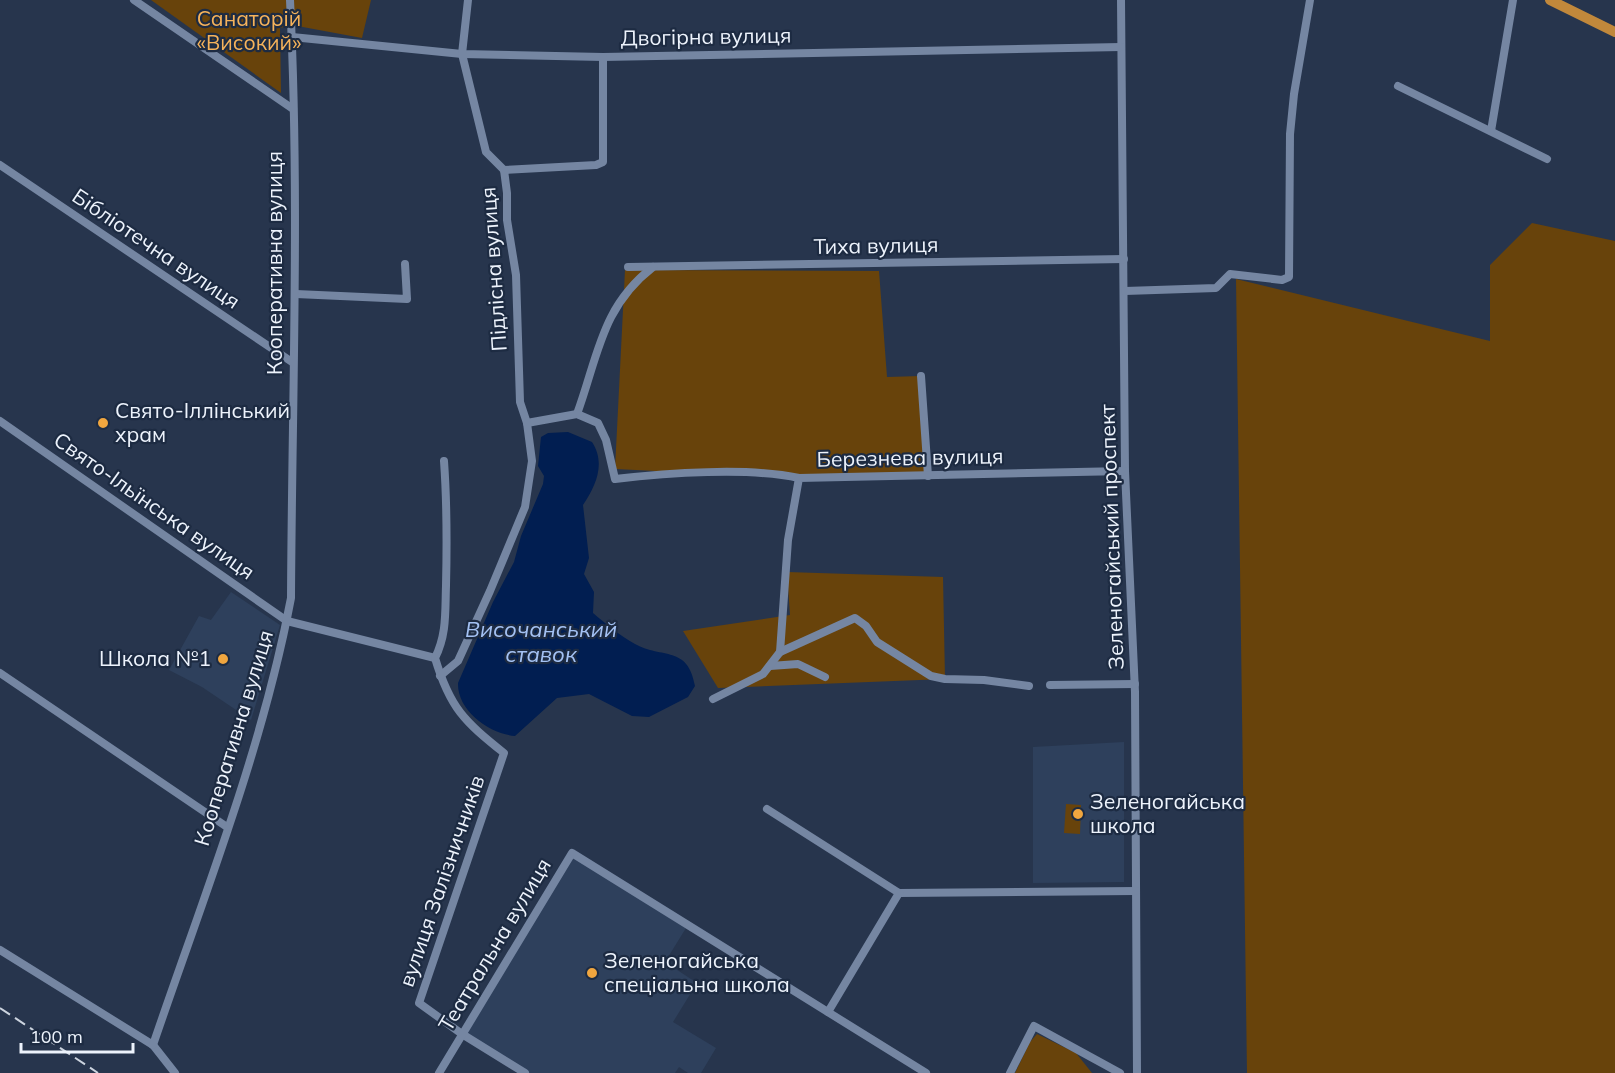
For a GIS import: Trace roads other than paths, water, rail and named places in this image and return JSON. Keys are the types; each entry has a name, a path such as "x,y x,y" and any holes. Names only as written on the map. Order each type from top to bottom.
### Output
{"highway":[{"path":"1550,0 1615,32"}],"street":[{"path":"134,0 293,109"},
{"name":"Кооперативна вулиця","path":"153,1046 264,715 291,598 292,362 296,294 290,0"},
{"name":"Підлісна вулиця","path":"440,676 458,661 468,644 525,507 532,461 527,423 520,402 516,275 507,220 504,170 486,152 462,54 468,0"},
{"name":"Зеленогайський проспект","path":"1121,0 1125,471 1135,684 1137,1073"},
{"path":"1125,291 1216,288 1221,286 1226,275 1230,274 1282,280 1289,277 1290,134 1294,94 1310,0"},
{"path":"1491,131 1513,0"},
{"name":"Двогірна вулиця","path":"292,37 462,54 603,57 1121,47"},
{"path":"504,170 596,165 603,162 603,57"},
{"path":"1398,86 1546,159"},
{"name":"Бібліотечна вулиця","path":"0,165 292,362"},
{"name":"Тиха вулиця","path":"628,267 1124,259"},
{"path":"296,294 407,299 405,264"},
{"path":"577,414 598,349 618,301 632,283 653,267"},
{"path":"921,376 928,476"},
{"path":"527,423 577,414 598,423 606,440 615,480 658,474 767,474 799,478"},
{"name":"Свято-Ільїнська вулиця","path":"0,421 287,621"},
{"path":"440,676 435,658 442,644 446,624 448,517 444,461"},
{"name":"Березнева вулиця","path":"780,652 788,540 799,478 1125,471"},
{"path":"713,699 763,674 780,652 844,621 855,618 866,626 877,642 931,676 1029,686"},
{"path":"287,621 435,658"},
{"path":"770,666 798,664 825,677"},
{"path":"0,673 227,827"},
{"name":"вулиця Залізничників","path":"440,676 452,703 468,724 504,753 419,1003 462,1034"},
{"path":"1050,685 1135,684"},
{"path":"767,809 899,893 1136,891"},
{"name":"Театральна вулиця","path":"439,1073 572,853 926,1073"},
{"path":"828,1012 899,893"},
{"path":"0,950 153,1046 174,1073"},
{"path":"1010,1073 1034,1026 1120,1073"},
{"path":"462,1034 525,1073"}],"water":[{"name":"Височанський ставок","path":"568,432 592,442 598,458 598,474 583,505 589,558 584,574 594,592 593,613 635,644 680,659 692,673 695,686 688,697 649,717 632,716 589,694 557,698 515,736 495,731 469,712 459,693 458,683 493,602 514,562 521,536 543,484 544,476 538,466 541,437 548,433"}],"railway":[{"path":"0,1008 98,1073"}],"place":[{"name":"Свято-Іллінський храм","path":"103,423"},
{"name":"Школа №1","path":"223,659"},
{"name":"Зеленогайська школа","path":"1078,814"},
{"name":"Зеленогайська спеціальна школа","path":"592,973"}],"park label":[{"name":"Санаторій «Високий»","path":"249,31"}]}
